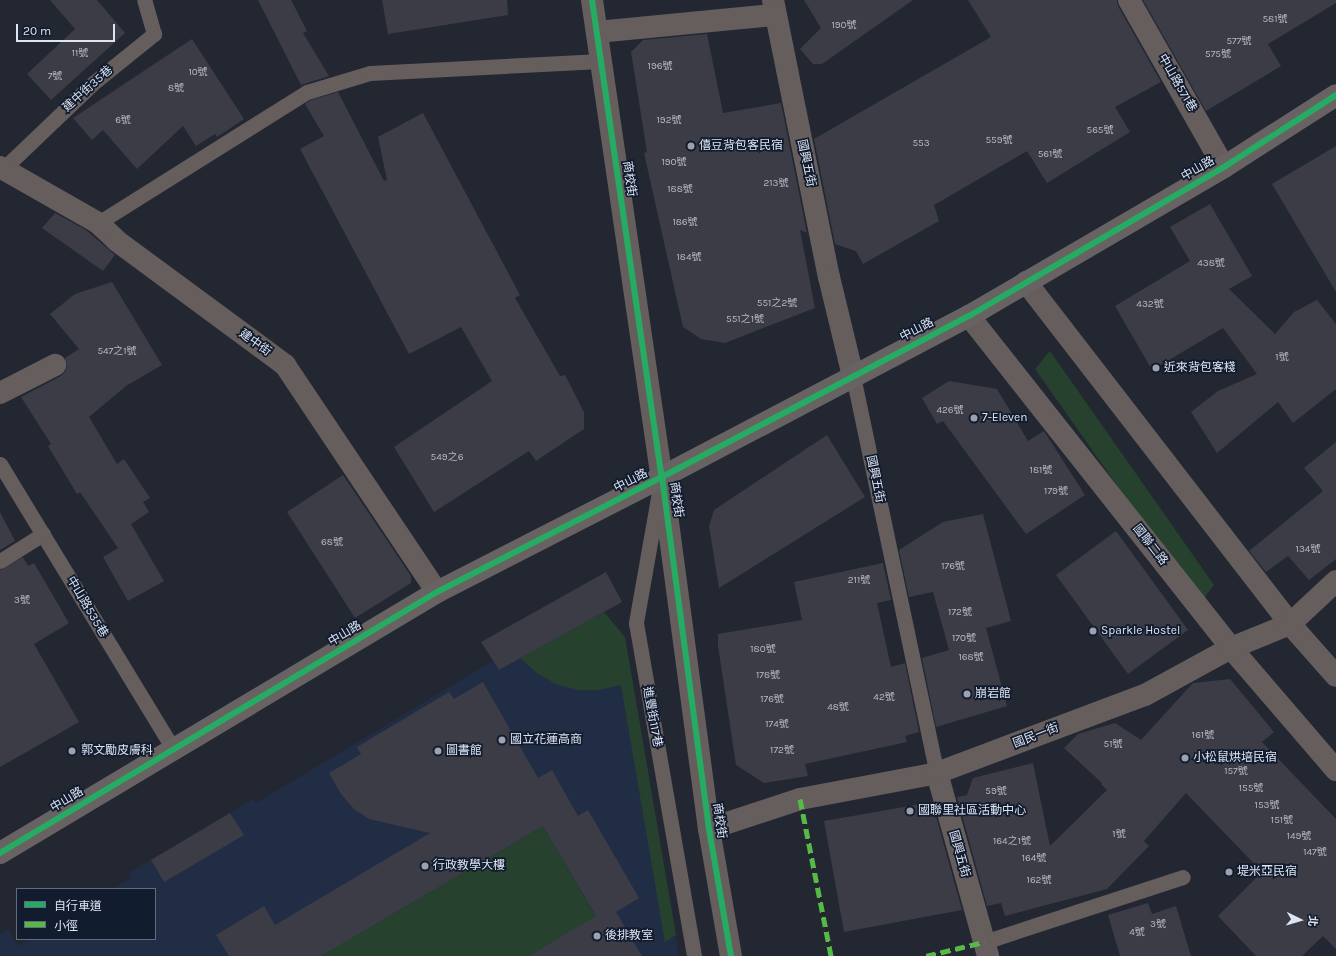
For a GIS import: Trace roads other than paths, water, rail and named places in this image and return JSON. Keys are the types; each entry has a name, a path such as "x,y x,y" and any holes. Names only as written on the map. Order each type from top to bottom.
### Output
{"street":[{"name":"商校街","path":"592,0 662,477 709,829 731,956"},
{"name":"中山路571巷","path":"1129,0 1224,167"},
{"path":"597,32 774,8"},
{"name":"國興五街","path":"774,8 829,277 852,376"},
{"name":"中山路","path":"0,853 437,592 662,477 852,376 969,316 1224,167 1336,95"},
{"name":"建中街","path":"1,169 98,223 117,241 285,365 437,592"},
{"path":"1026,282 1290,624 1336,676"},
{"name":"國聯二路","path":"969,316 1231,648 1336,770"},
{"path":"0,393 55,365"},
{"name":"國民一街","path":"709,829 800,799 937,773 1145,695 1231,648 1290,624 1336,581"},
{"name":"國興五街","path":"937,773 986,949"}],"lane":[{"name":"建中街35巷","path":"1,169 92,84 154,34 144,0"},
{"path":"98,223 307,92 370,72 601,62"},
{"name":"國興五街","path":"852,376 937,773"},
{"name":"中山路535巷","path":"0,464 173,749"},
{"name":"進豐街117巷","path":"662,477 636,623 694,956"},
{"path":"0,561 43,534"},
{"path":"986,949 1182,876"}],"place":[{"name":"僖豆背包客民宿","path":"691,146"},
{"name":"近來背包客棧","path":"1156,368"},
{"name":"7-Eleven","path":"974,418"},
{"name":"Sparkle Hostel","path":"1093,631"},
{"name":"崩岩館","path":"967,694"},
{"name":"國立花蓮高商","path":"502,740"},
{"name":"郭文勵皮膚科","path":"72,751"},
{"name":"圖書館","path":"438,751"},
{"name":"小松鼠烘培民宿","path":"1185,758"},
{"name":"國聯里社區活動中心","path":"910,811"},
{"name":"行政教學大樓","path":"425,866"},
{"name":"堤米亞民宿","path":"1229,872"},
{"name":"後排教室","path":"597,936"}]}
